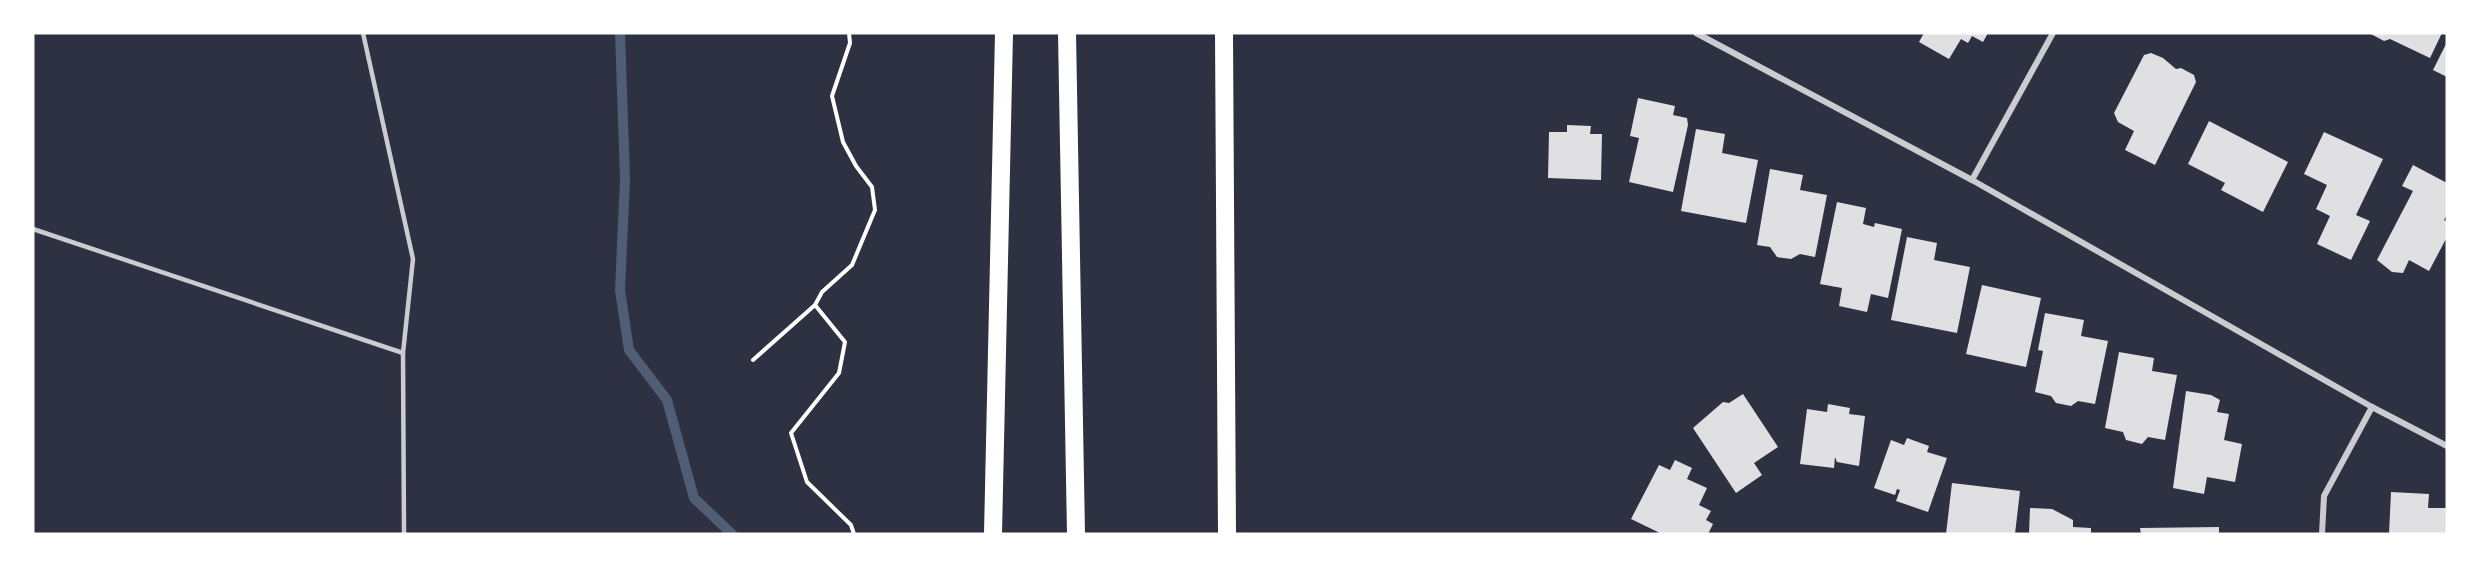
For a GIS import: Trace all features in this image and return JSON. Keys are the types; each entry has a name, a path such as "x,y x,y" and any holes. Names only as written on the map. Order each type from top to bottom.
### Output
{"highway":[{"path":"993,534 1004,33"},
{"path":"1067,33 1076,534"},
{"path":"1224,33 1227,534"}],"street":[{"path":"1696,33 1972,180 2372,407 2447,446"},
{"path":"1972,180 2053,33"},
{"path":"2322,534 2324,496 2372,407"}],"lane":[{"path":"363,33 413,259 403,353 404,534"},
{"path":"33,229 403,353"}],"path":[{"path":"753,360 815,305 822,292 852,265 875,210 872,187 856,166 843,142 832,96 850,43 849,33"},
{"path":"815,305 845,342 839,373 791,433 807,482 851,525 854,534"}],"building":[{"path":"1924,33 1988,33 1983,42 1972,36 1968,43 1961,39 1949,59 1919,42"},
{"path":"2369,33 2442,33 2430,58 2390,39 2384,41"},
{"path":"2447,42 2447,77 2433,70"},
{"path":"2151,53 2163,58 2176,69 2181,68 2194,75 2196,82 2155,165 2125,150 2134,131 2118,122 2114,113 2144,55"},
{"path":"1638,98 1675,106 1673,115 1687,118 1688,125 1673,192 1629,182 1639,138 1630,136"},
{"path":"2209,121 2288,162 2263,212 2221,190 2225,183 2188,164"},
{"path":"1567,125 1591,126 1590,134 1602,134 1601,180 1548,178 1549,132 1567,132"},
{"path":"1696,129 1725,134 1722,153 1758,160 1746,223 1681,211"},
{"path":"2324,132 2383,159 2356,215 2370,221 2351,260 2317,244 2330,216 2316,209 2327,185 2304,174"},
{"path":"2413,165 2447,183 2447,214 2444,220 2447,222 2447,237 2429,271 2409,260 2403,273 2392,272 2377,260 2413,191 2402,186"},
{"path":"1770,169 1803,175 1800,190 1827,195 1815,257 1800,254 1791,259 1777,257 1770,247 1757,245"},
{"path":"1837,202 1866,208 1863,224 1874,227 1875,223 1902,229 1888,298 1871,294 1867,312 1839,306 1842,288 1820,284"},
{"path":"1907,237 1937,243 1934,260 1970,267 1957,333 1891,320"},
{"path":"1982,285 2041,298 2026,367 1966,354"},
{"path":"2045,313 2084,320 2081,336 2108,341 2095,404 2078,401 2071,406 2056,403 2051,396 2035,392 2043,351 2038,350"},
{"path":"2119,352 2154,358 2152,371 2177,375 2165,440 2148,437 2142,444 2126,440 2123,432 2105,428"},
{"path":"2186,391 2211,395 2220,400 2217,412 2229,414 2224,440 2242,444 2235,482 2207,477 2204,494 2173,488"},
{"path":"1743,394 1778,447 1754,463 1762,475 1736,493 1693,428 1723,402 1729,403"},
{"path":"1828,404 1850,408 1849,414 1865,416 1859,466 1837,462 1835,457 1834,468 1800,464 1807,409 1827,412"},
{"path":"1907,438 1929,446 1927,452 1947,458 1928,512 1896,501 1900,490 1897,489 1895,495 1874,488 1891,440 1904,445"},
{"path":"1675,460 1692,468 1687,479 1707,488 1699,505 1711,511 1706,520 1713,524 1708,534 1662,534 1631,519 1659,465 1670,470"},
{"path":"1952,483 2020,491 2015,534 1946,534"},
{"path":"2391,492 2429,494 2428,508 2447,508 2447,534 2389,534"},
{"path":"2030,508 2052,509 2073,520 2073,527 2091,528 2091,534 2029,534"},
{"path":"2219,527 2219,534 2141,534 2140,528"}],"waterway":[{"path":"620,33 625,179 620,290 629,350 667,400 694,498 732,534"}]}
